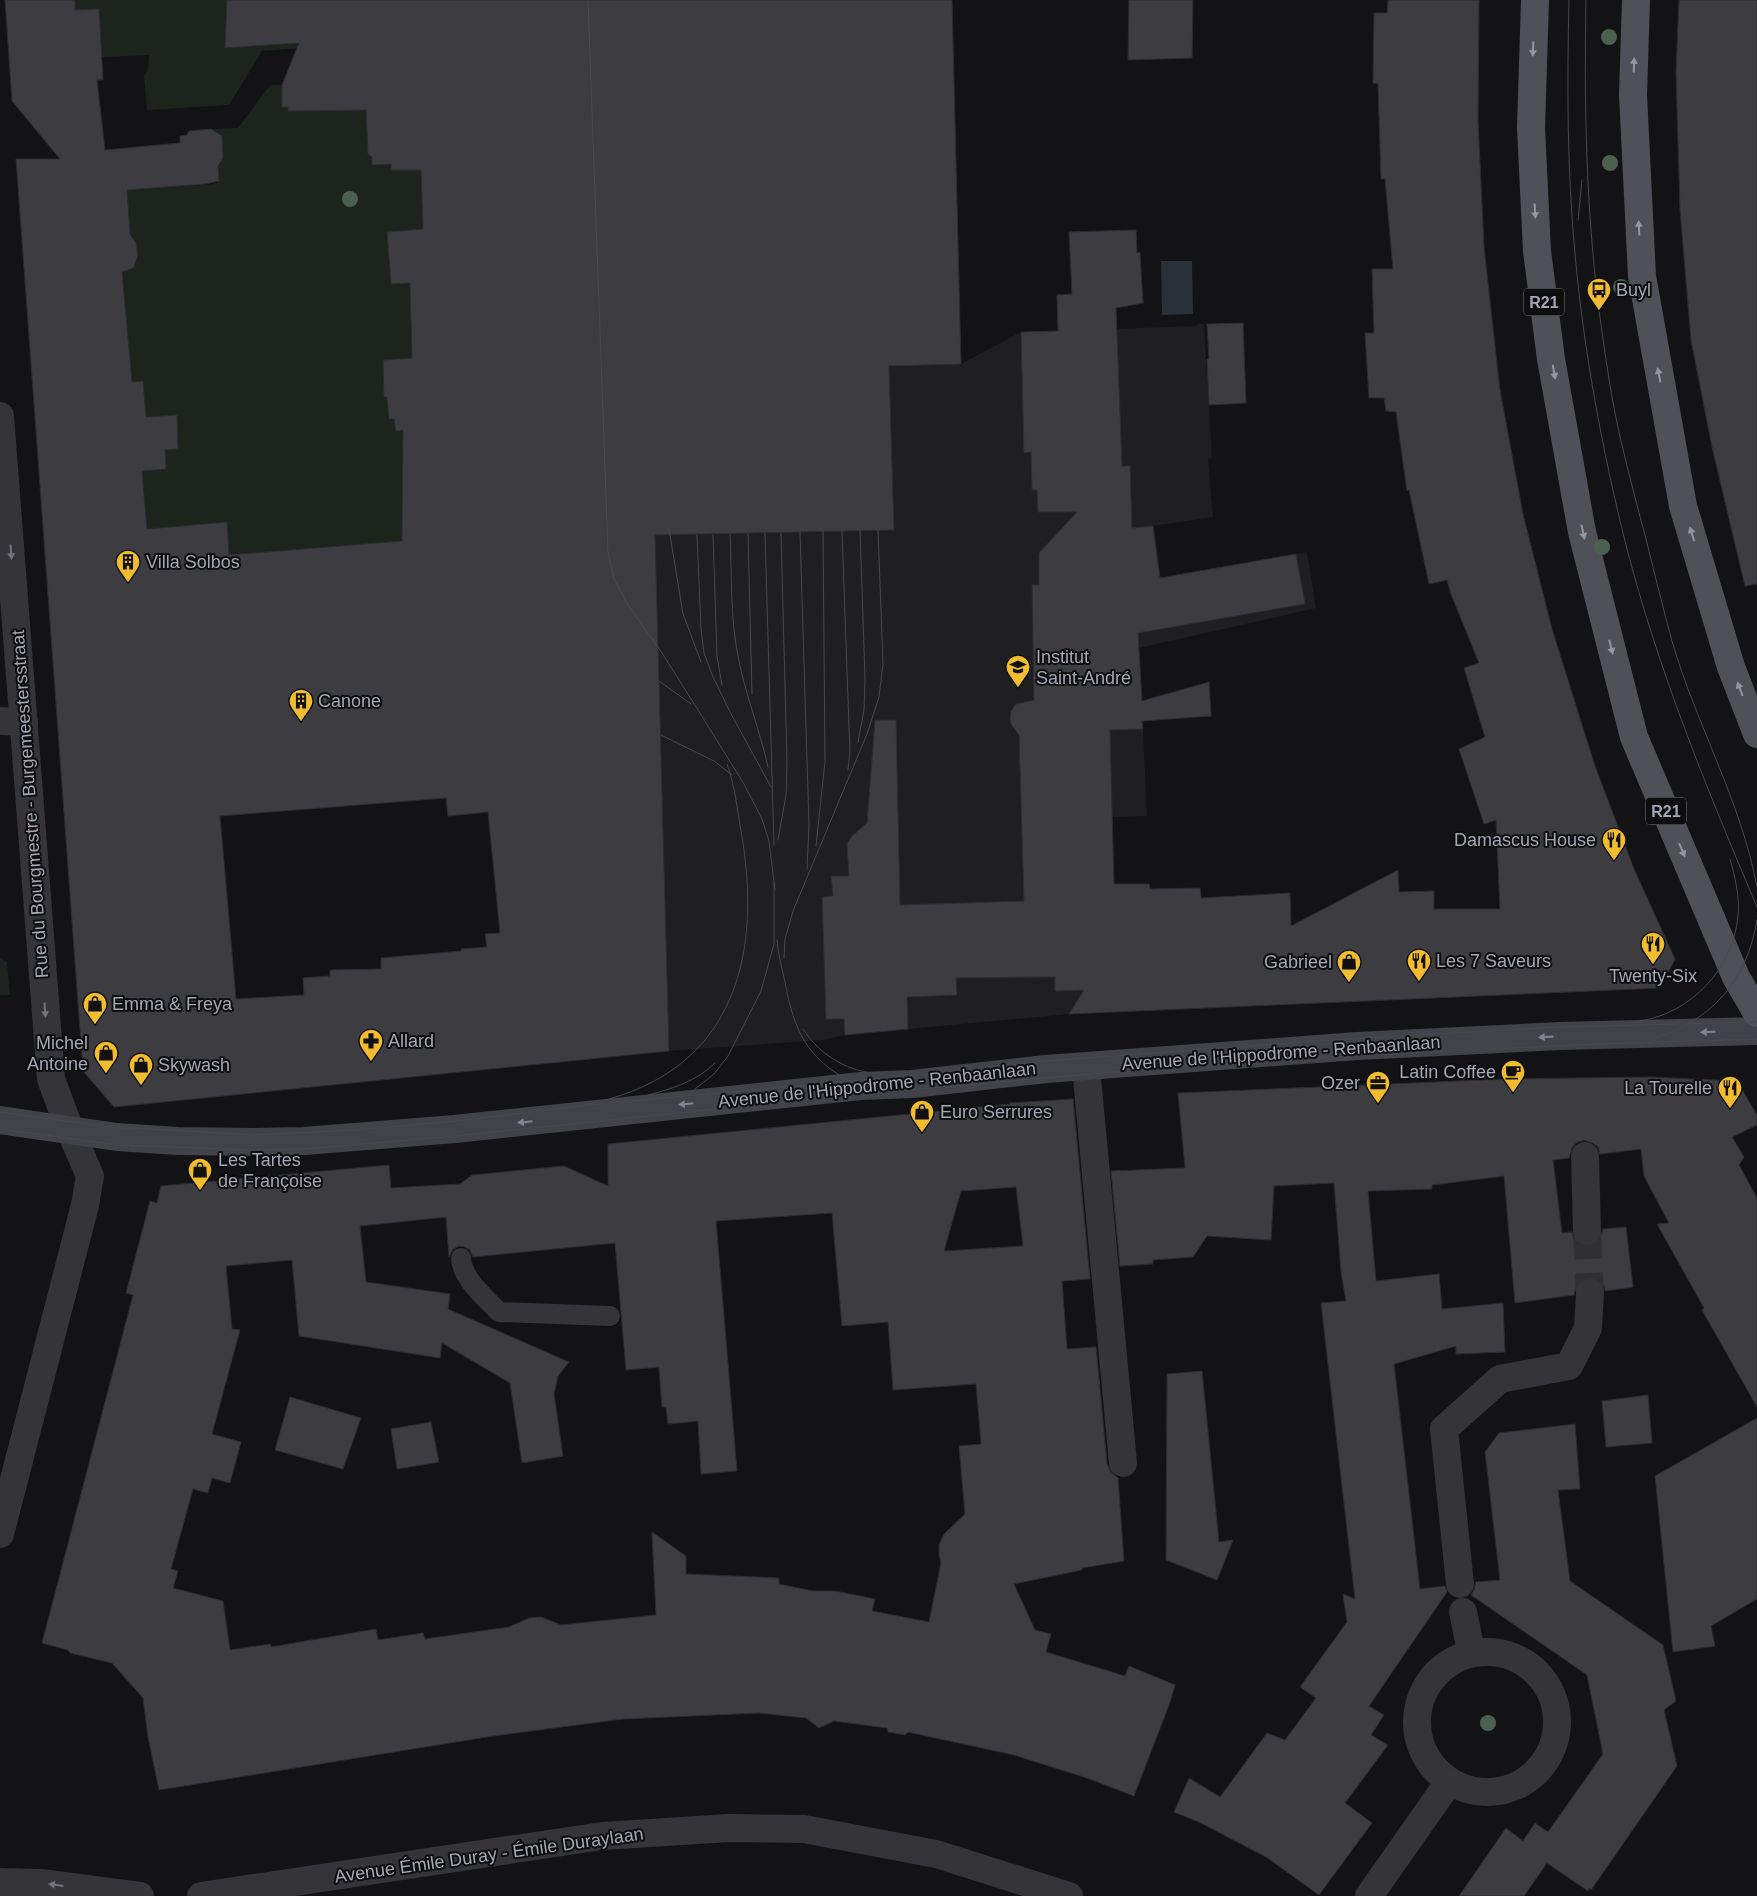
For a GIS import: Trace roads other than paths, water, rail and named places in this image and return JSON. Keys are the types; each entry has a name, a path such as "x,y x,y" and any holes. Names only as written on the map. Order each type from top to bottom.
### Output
{"main road":[{"name":"R21","path":"1535,0 1531,128 1537,251 1551,359 1582,532 1634,737 1737,980 1757,1014"},
{"path":"1636,0 1632,94 1644,293 1683,506 1731,667 1757,734"},
{"name":"Avenue de l'Hippodrome - Renbaanlaan","path":"0,1120 117,1136 178,1141 254,1142 312,1140 455,1129 861,1086 912,1084 1046,1069 1357,1046 1560,1036 1757,1030"}],"street":[{"name":"Rue du Bourgmestre - Burgemeestersstraat","path":"0,416 12,722 51,1079 90,1176 82,1214 0,1534"},
{"path":"1086,1067 1123,1463"},
{"path":"1585,1156 1587,1231"},
{"path":"1460,1584 1444,1429 1500,1379 1569,1366 1588,1328 1590,1293"},
{"path":"1463,1612 1471,1651"},
{"path":"1471,1651 1504,1653 1534,1669 1552,1694 1557,1730 1544,1762 1519,1786 1482,1794 1449,1782 1427,1760 1416,1726 1422,1693 1440,1668 1471,1651"},
{"path":"1369,1896 1449,1782"},
{"name":"Avenue Émile Duray - Émile Duraylaan","path":"201,1896 602,1836 729,1828 804,1829 936,1854 1069,1896"},
{"path":"0,1882 40,1883 140,1896"}],"lane":[{"path":"461,1258 461,1265 468,1278 498,1312 610,1316"}],"tunnel":[{"path":"1587,1231 1590,1293"}],"tram line":[{"path":"588,0 608,552 614,579 628,605 662,653 698,710 744,784 762,819 769,841 775,890"},
{"path":"1569,0 1568,127 1575,254 1583,327 1609,473 1639,592 1668,683 1702,774 1757,907"},
{"path":"1586,0 1585,78 1591,233 1599,310 1614,409 1672,641 1693,702 1740,824 1750,855 1757,887"},
{"path":"1578,220 1582,180"},
{"path":"669,529 683,614 701,662"},
{"path":"858,742 864,710 865,678 860,530"},
{"path":"784,958 785,939 793,911 867,734 879,697 883,664 878,530"},
{"path":"816,846 825,761 823,531"},
{"path":"842,531 850,750 848,770"},
{"path":"800,532 809,826 807,869"},
{"path":"765,533 774,845"},
{"path":"778,840 786,795 787,762 781,533"},
{"path":"730,534 732,611 735,641 741,670 768,767"},
{"path":"748,534 752,694"},
{"path":"697,535 701,629 704,653 730,712 771,787"},
{"path":"713,535 717,656 722,685"},
{"path":"659,681 691,704"},
{"path":"661,735 714,761 732,775"},
{"path":"609,1099 653,1082 687,1059 713,1029 731,996 742,958 747,918 747,875 736,797 727,764"},
{"path":"1640,1021 1677,1009 1693,998 1719,970 1728,953 1738,916 1737,887 1730,859"},
{"path":"685,1097 714,1074 728,1056 761,991 774,944 774,883"},
{"path":"1655,1038 1676,1030 1694,1020 1710,1009 1724,995 1736,979 1745,961 1757,920"},
{"path":"777,940 780,961 798,1029 813,1053 823,1063 852,1082"},
{"path":"0,1112 117,1128 255,1135 355,1130 457,1121 587,1105 917,1075 1045,1061 1315,1041 1559,1027 1757,1022"},
{"path":"803,1029 818,1047 837,1061 859,1070 882,1074"},
{"path":"0,1129 118,1145 253,1150 304,1149 455,1136 861,1094 1125,1071 1321,1057 1598,1044 1757,1039"},
{"path":"648,1095 684,1084 700,1075 715,1063"}],"place":[{"name":"Buyl","path":"1599,311"},
{"name":"Villa Solbos","path":"128,583"},
{"name":"Institut Saint-André","path":"1018,688"},
{"name":"Canone","path":"301,722"},
{"name":"Damascus House","path":"1614,861"},
{"name":"Twenty-Six","path":"1653,965"},
{"name":"Les 7 Saveurs","path":"1419,982"},
{"name":"Gabrieel","path":"1349,983"},
{"name":"Emma & Freya","path":"95,1025"},
{"name":"Allard","path":"371,1062"},
{"name":"Michel Antoine","path":"106,1074"},
{"name":"Skywash","path":"141,1086"},
{"name":"Latin Coffee","path":"1513,1093"},
{"name":"Ozer","path":"1378,1104"},
{"name":"La Tourelle","path":"1730,1109"},
{"name":"Euro Serrures","path":"922,1133"},
{"name":"Les Tartes de Françoise","path":"200,1191"}]}
